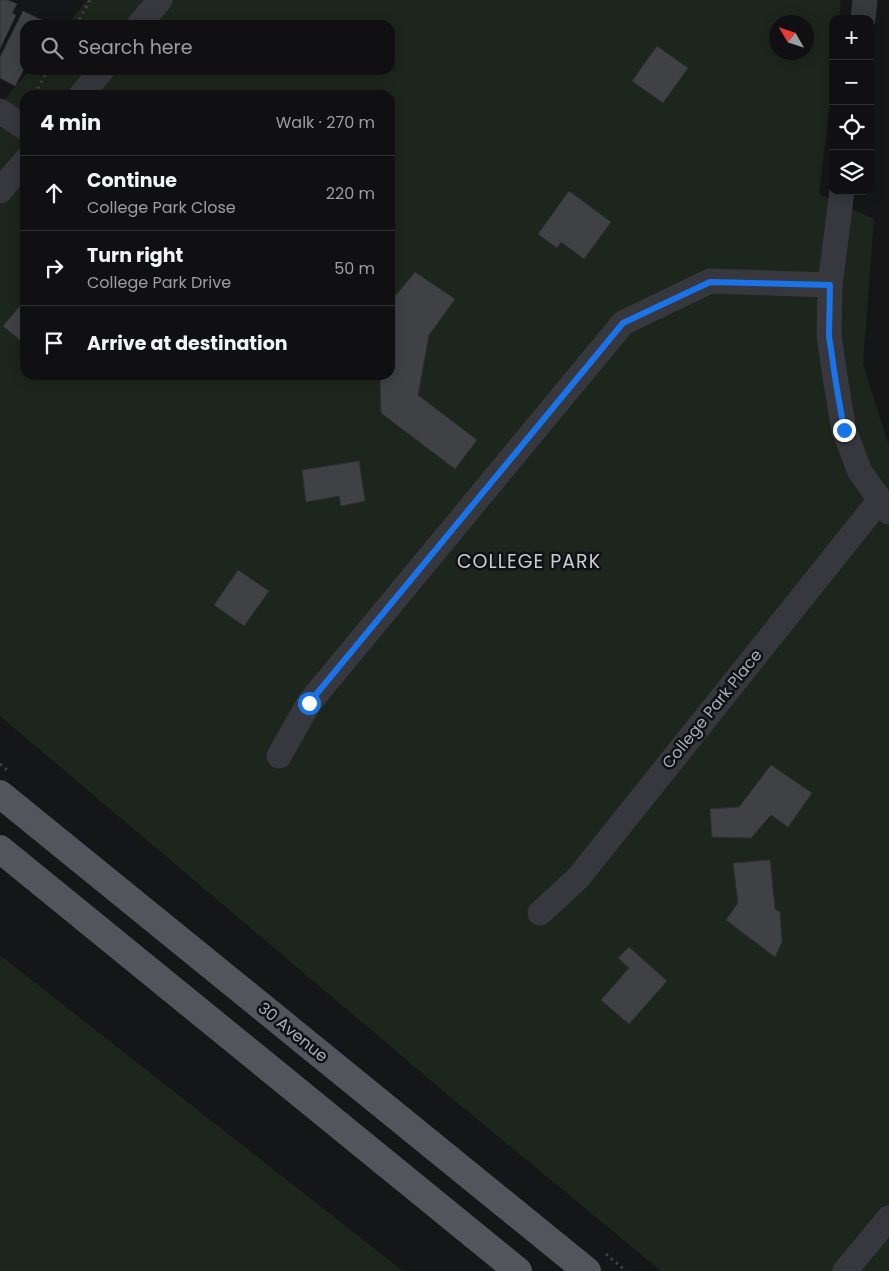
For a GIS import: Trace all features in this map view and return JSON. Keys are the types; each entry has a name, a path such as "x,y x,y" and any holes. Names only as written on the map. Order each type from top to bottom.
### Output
{"main road":[{"name":"30 Avenue","path":"0,794 587,1271"},
{"path":"0,849 518,1271"}],"street":[{"path":"143,20 160,0"},
{"path":"863,15 865,0"},
{"path":"85,90 98,75"},
{"path":"0,111 20,125"},
{"path":"0,191 20,167"},
{"path":"841,195 830,285 829,336 844,430 860,472 884,507"},
{"path":"279,756 309,703 623,323 710,282 830,285"},
{"name":"College Park Place","path":"540,912 578,878 884,507"},
{"path":"845,1271 889,1218"}],"path":[{"path":"79,20 90,0"},
{"path":"38,90 45,75"}],"shaded area":[{"path":"87,0 841,0 839,15 829,15 829,110 819,194 874,219 863,364 889,447 889,1271 661,1271 448,1095 0,716 0,105 25,75 395,75 395,20 71,20"},
{"path":"1,956 403,1271 0,1271"}],"building":[{"path":"0,0 8,0 17,4 12,13 16,15 0,49"},
{"path":"23,11 42,20 20,20 21,75 15,86 0,78 0,57"},
{"path":"657,46 688,68 663,103 632,81"},
{"path":"569,191 611,222 584,259 561,242 557,248 538,234"},
{"path":"415,272 455,299 429,335 418,395 477,440 455,469 381,413 380,380 395,380 395,295"},
{"path":"20,306 20,340 3,326"},
{"path":"359,461 365,501 341,506 339,496 306,502 302,470"},
{"path":"238,570 269,591 244,626 214,605"},
{"path":"771,765 812,793 788,827 771,815 751,838 712,837 710,809 739,807"},
{"path":"770,860 775,909 780,912 782,942 775,957 726,920 738,903 733,863"},
{"path":"629,947 667,981 629,1024 601,1000 629,968 618,958"}],"district":[{"name":"COLLEGE PARK","path":"529,561"}],"route":[{"path":"309,703 623,323 710,282 830,285 829,336 844,430"}]}
